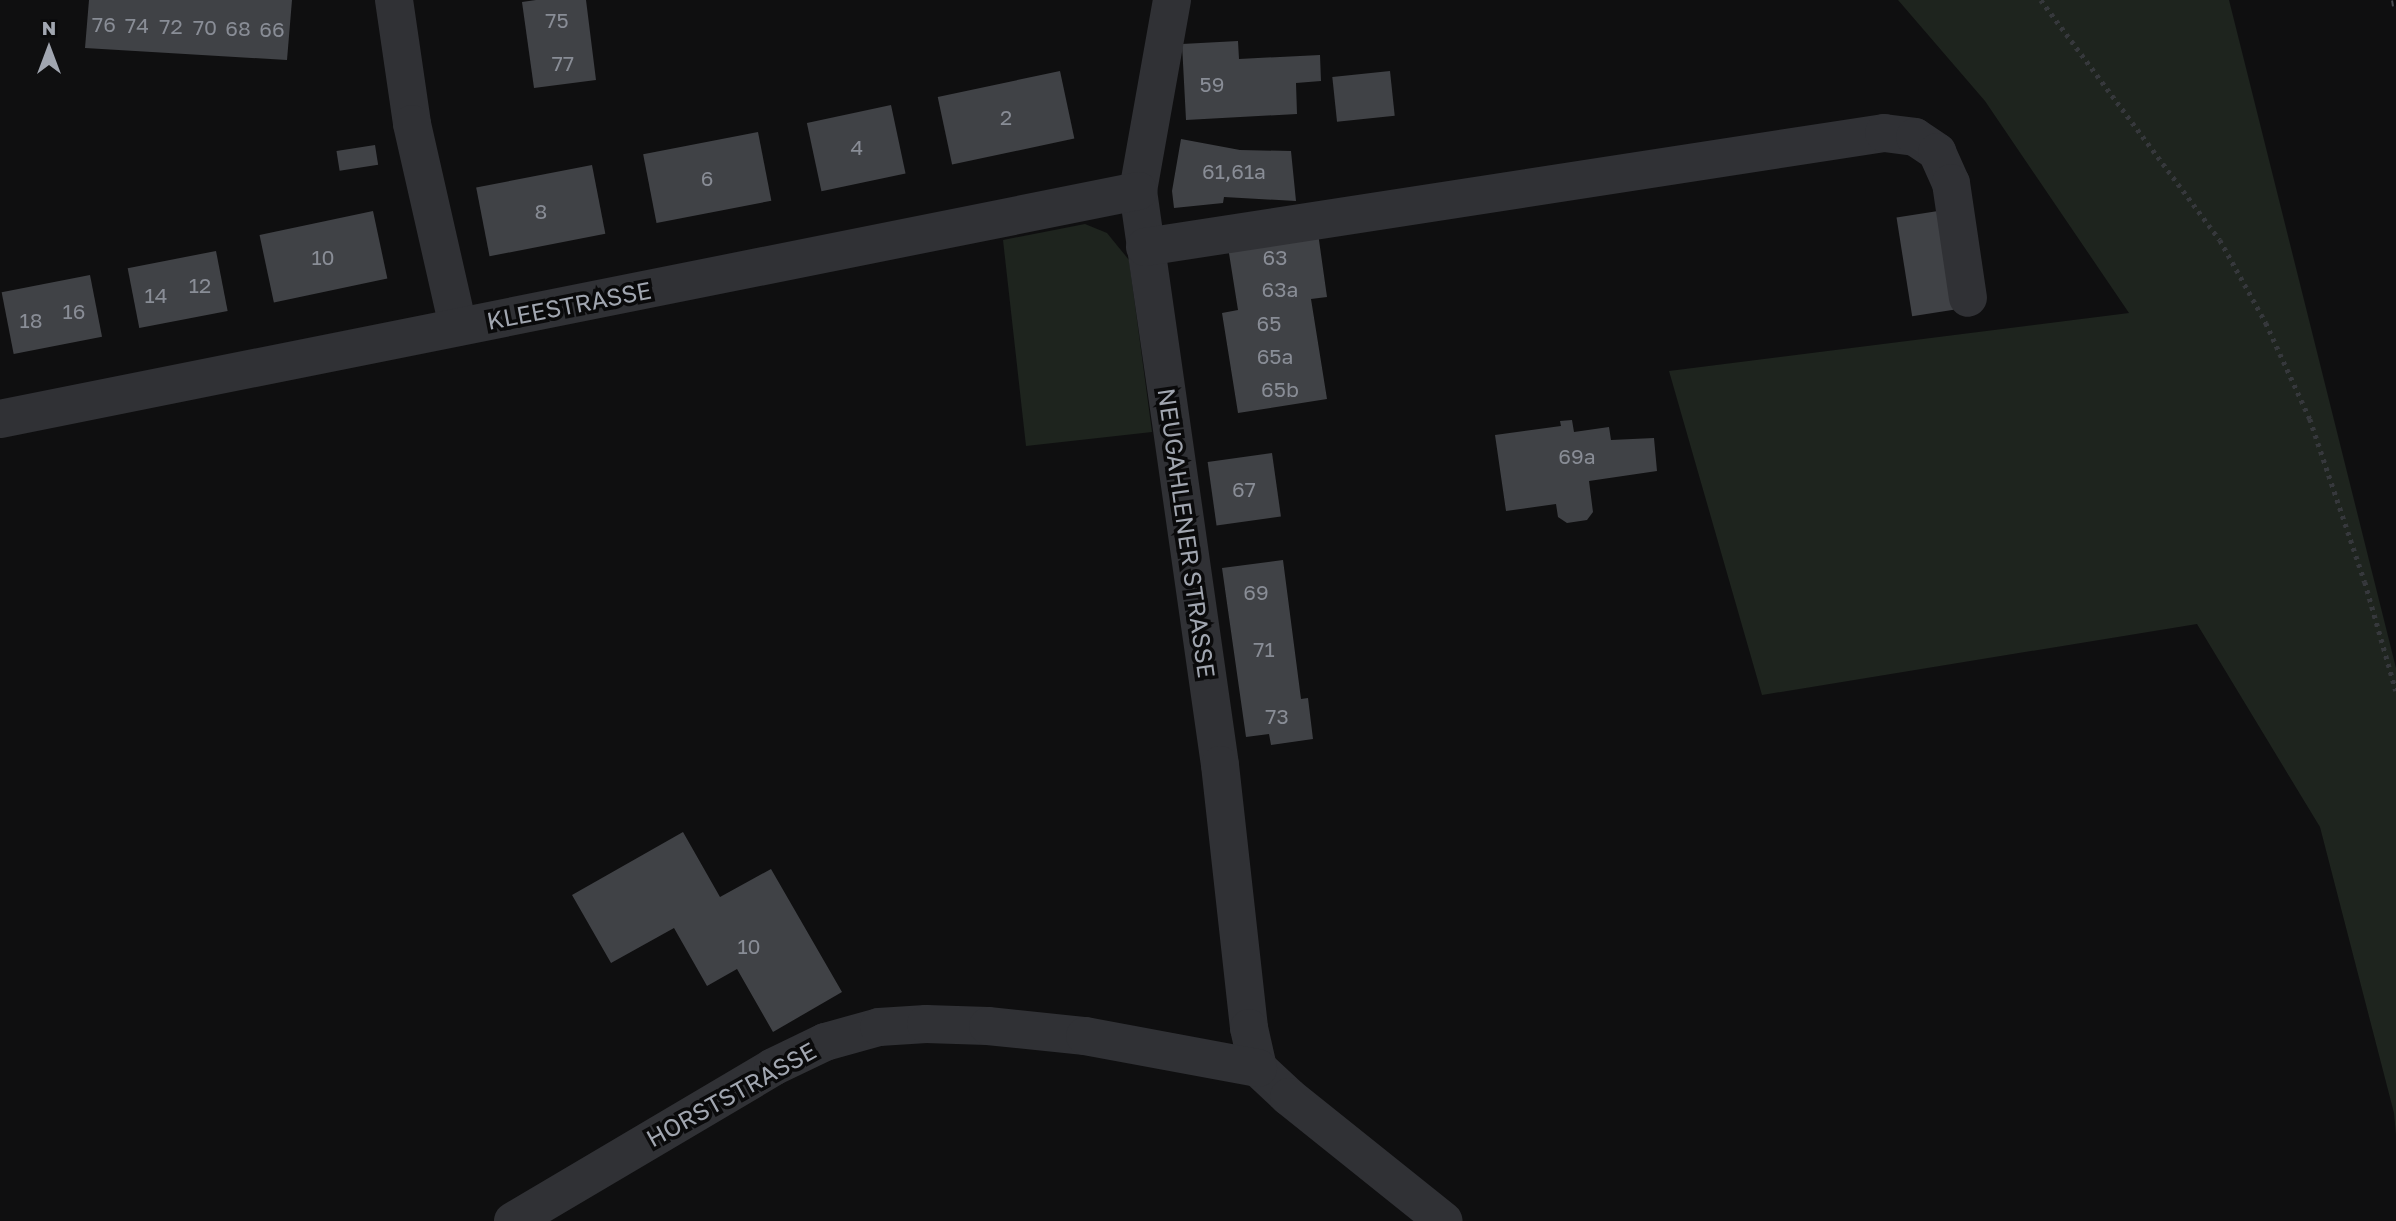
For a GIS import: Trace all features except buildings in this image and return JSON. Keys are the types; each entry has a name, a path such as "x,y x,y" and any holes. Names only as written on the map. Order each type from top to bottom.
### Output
{"street":[{"path":"394,0 412,124 458,327"},
{"name":"NEUGAHLENER STRASSE","path":"1172,0 1138,191 1220,765 1249,1028 1258,1068"},
{"path":"1146,247 1884,133 1915,137 1937,152 1951,183 1968,298"},
{"name":"KLEESTRASSE","path":"0,419 1138,191"},
{"name":"HORSTSTRASSE","path":"513,1221 772,1067 825,1042 879,1027 926,1024 988,1026 1085,1036 1258,1068"},
{"path":"1258,1068 1289,1097 1444,1221"}],"path":[{"path":"2041,0 2220,240 2266,323 2310,419 2365,582 2396,691"}],"shaded area":[{"path":"1898,0 2229,0 2396,668 2396,1135 2394,1113 2320,827 2197,624 1762,695 1669,371 2129,313 1985,101"},
{"path":"1085,224 1107,233 1129,260 1152,432 1026,446 1003,240"}],"railway":[{"path":"2395,0 2396,6"}]}
